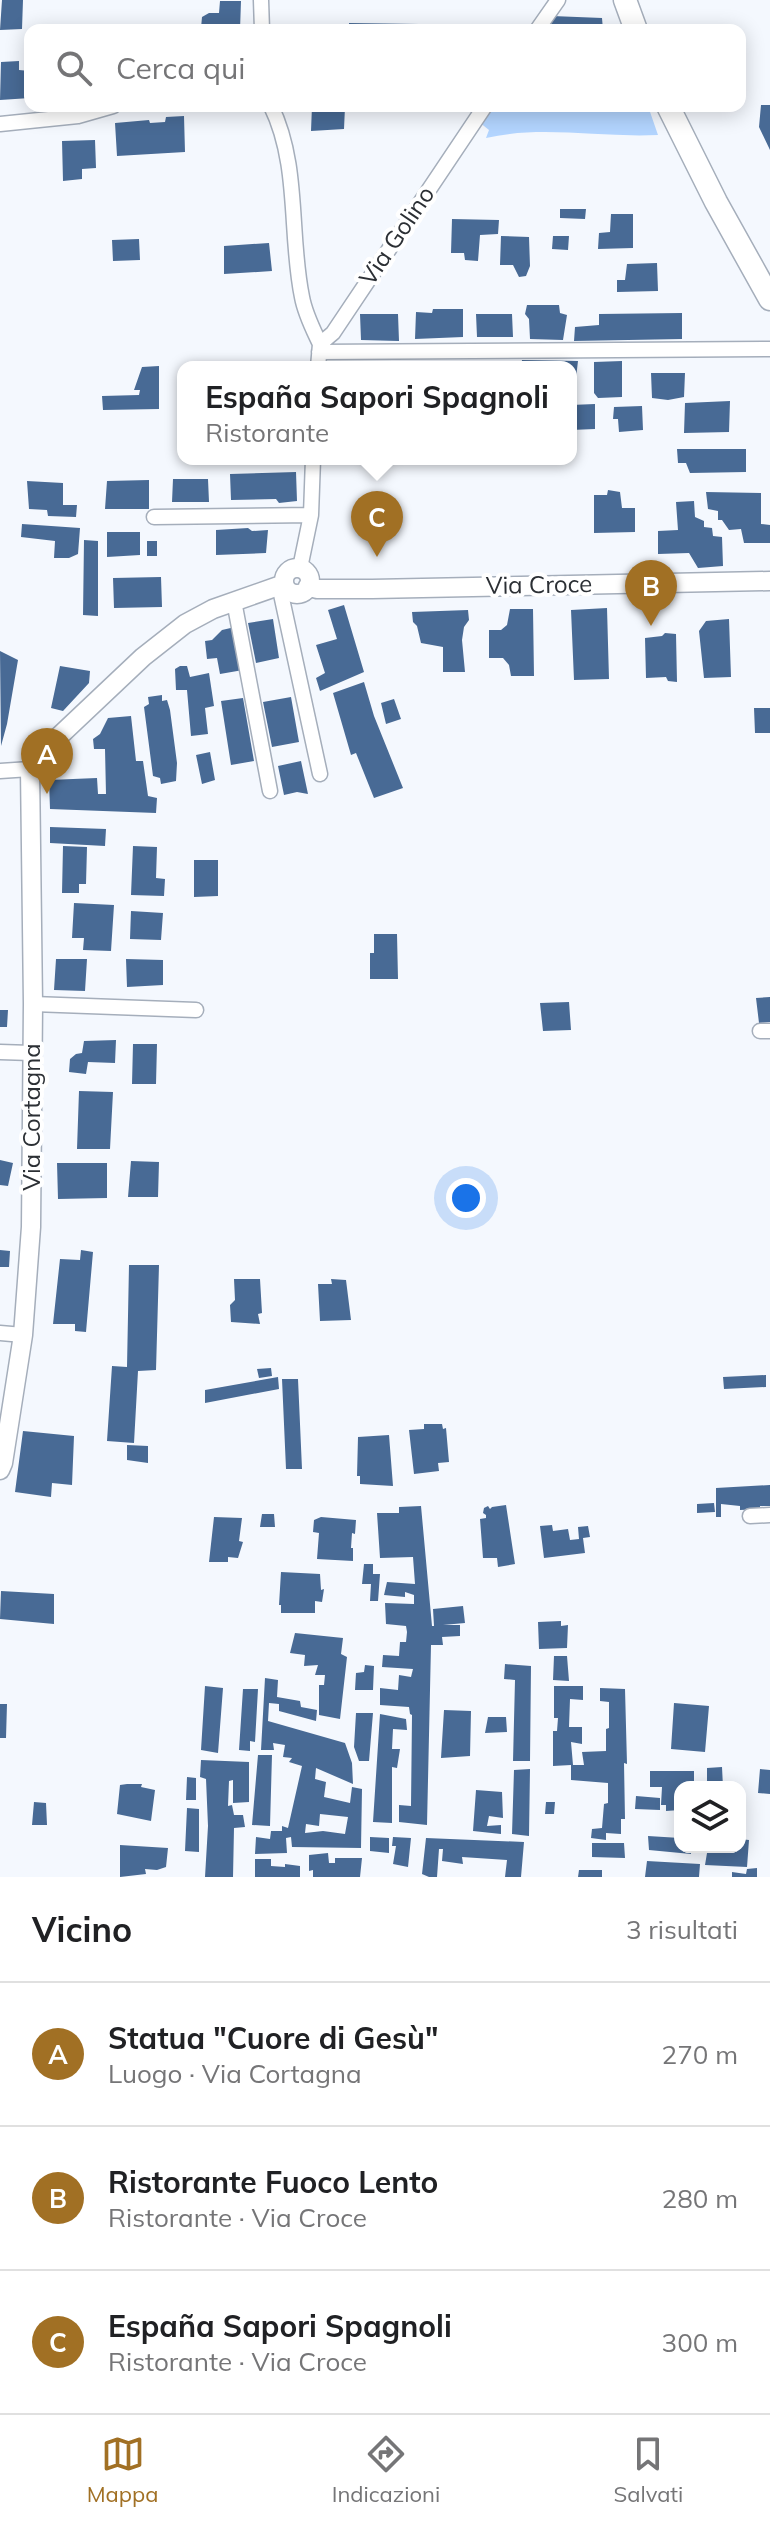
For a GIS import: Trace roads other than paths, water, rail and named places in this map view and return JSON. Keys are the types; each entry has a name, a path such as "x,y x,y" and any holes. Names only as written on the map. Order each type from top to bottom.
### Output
{"main road":[{"path":"624,2 633,24"},
{"path":"671,112 770,299"}],"street":[{"path":"261,0 262,24"},
{"path":"541,24 558,0"},
{"path":"0,124 92,112"},
{"path":"273,112 283,135 288,165 302,298 319,354 770,349"},
{"name":"Via Golino","path":"319,354 481,112"},
{"path":"300,568 311,515 313,465"},
{"path":"154,517 311,515"},
{"path":"300,568 287,572 282,584 320,774"},
{"path":"282,584 289,591 303,592 308,586 308,575 300,568"},
{"name":"Via Croce","path":"308,586 317,589 372,589 770,581"},
{"path":"0,771 30,769 44,750 185,624 234,601 282,584"},
{"path":"234,601 270,791"},
{"name":"Via Cortagna","path":"2,1466 23,1335 31,1227 33,1004 30,769"},
{"path":"33,1004 196,1010"},
{"path":"0,1052 31,1053"},
{"path":"0,1333 23,1335"},
{"path":"750,1516 770,1515"}],"place":[{"name":"España Sapori Spagnoli","path":"377,557"},
{"name":"Ristorante Fuoco Lento","path":"651,626"},
{"name":"Statua \"Cuore di Gesù\"","path":"47,794"}]}
